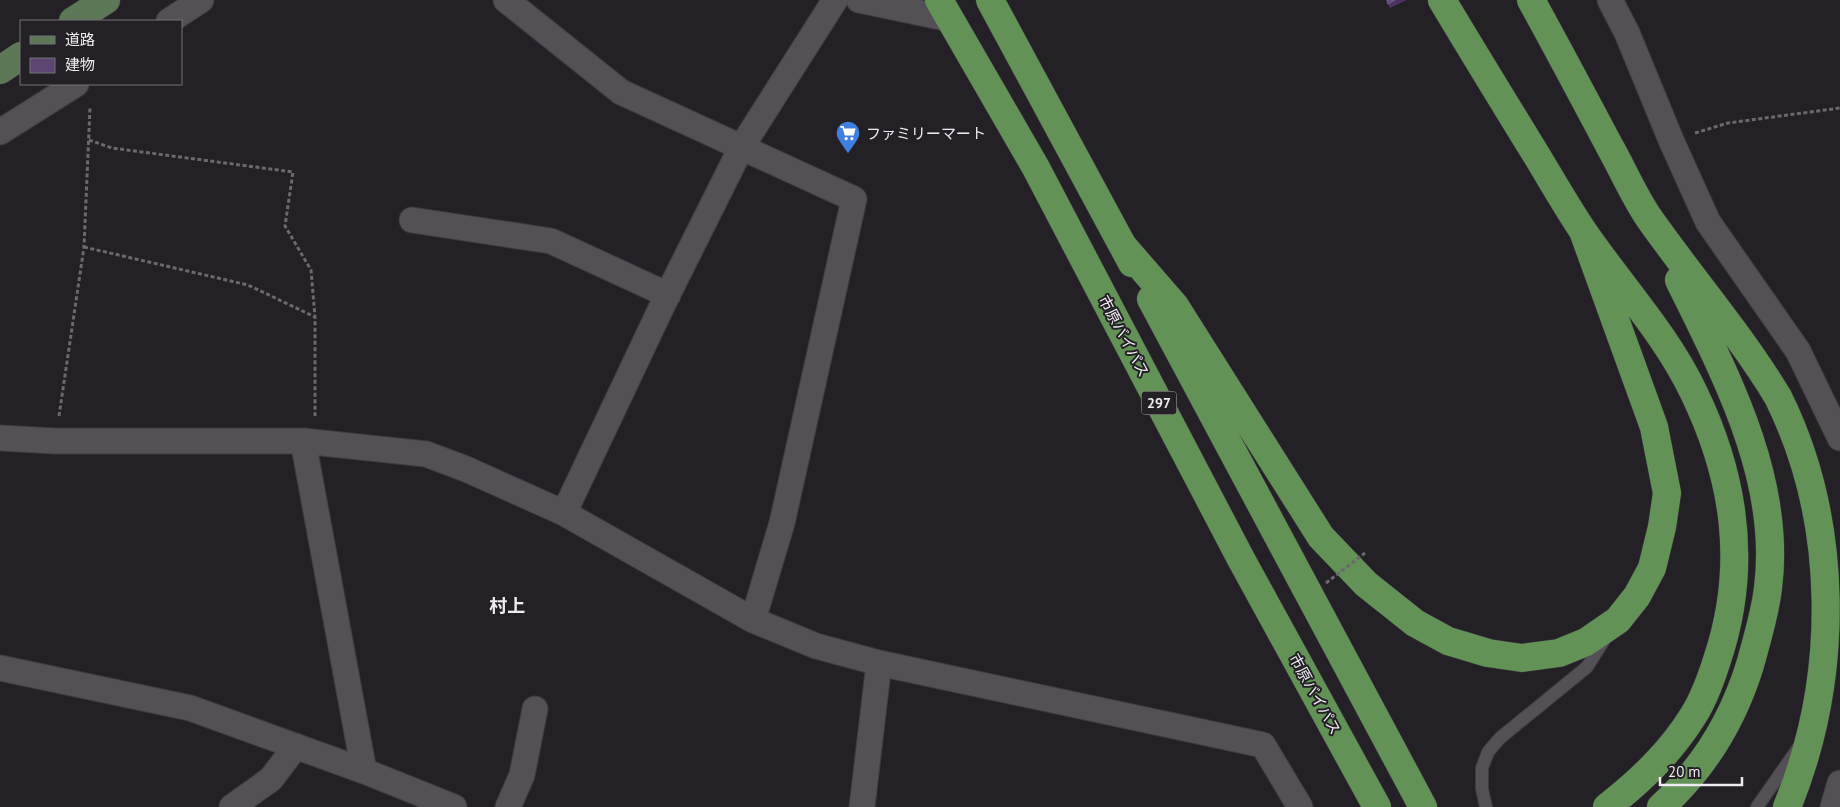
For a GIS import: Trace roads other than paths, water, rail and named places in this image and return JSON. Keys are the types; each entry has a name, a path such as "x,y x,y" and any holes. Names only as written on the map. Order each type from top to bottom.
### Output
{"highway":[{"name":"297","path":"990,0 1423,807"},
{"path":"1442,0 1583,231 1653,326 1693,391 1711,432 1724,471 1732,504 1736,542 1730,612 1709,683 1694,716 1661,760 1637,784 1607,807"},
{"path":"1531,0 1647,216 1723,370 1745,428 1762,482 1768,519 1770,556 1768,587 1760,630 1735,707 1717,741 1693,776 1661,807"},
{"name":"市原バイパス","path":"945,10 1036,168 1241,558 1377,807"},
{"path":"1647,216 1779,398 1803,444 1819,488 1829,526 1834,563 1836,604 1827,685 1805,769 1787,807"},
{"path":"1123,246 1175,306 1322,537 1366,584 1415,623 1448,641 1488,652 1522,658 1559,653 1586,642 1618,620 1637,596 1652,568 1659,543 1666,493 1654,427 1583,231"}],"main road":[{"path":"76,20 106,0"},
{"path":"0,70 20,57"}],"street":[{"path":"171,20 201,0"},
{"path":"506,0 621,92 854,199 782,524 752,620"},
{"path":"564,513 668,295 741,148 834,0"},
{"path":"859,0 945,10"},
{"path":"1610,0 1627,32 1671,140 1708,222 1798,351 1840,438"},
{"path":"0,132 83,93"},
{"path":"412,220 551,241 668,295"},
{"path":"0,438 55,441 303,441 426,454 466,469 564,513 752,620 816,646 879,663 1263,744 1300,807"},
{"path":"303,441 364,771"},
{"path":"862,807 879,663"},
{"path":"0,668 190,708 364,771 454,807"},
{"path":"508,807 522,774 535,708"},
{"path":"232,807 270,779 296,746"},
{"path":"1833,807 1840,783"}],"lane":[{"path":"1486,807 1482,789 1482,768 1488,752 1500,738 1587,667 1618,620"},
{"path":"1757,807 1793,752 1818,725"}],"place":[{"name":"ファミリーマート","path":"848,154"}],"district":[{"name":"村上","path":"507,605"}]}
